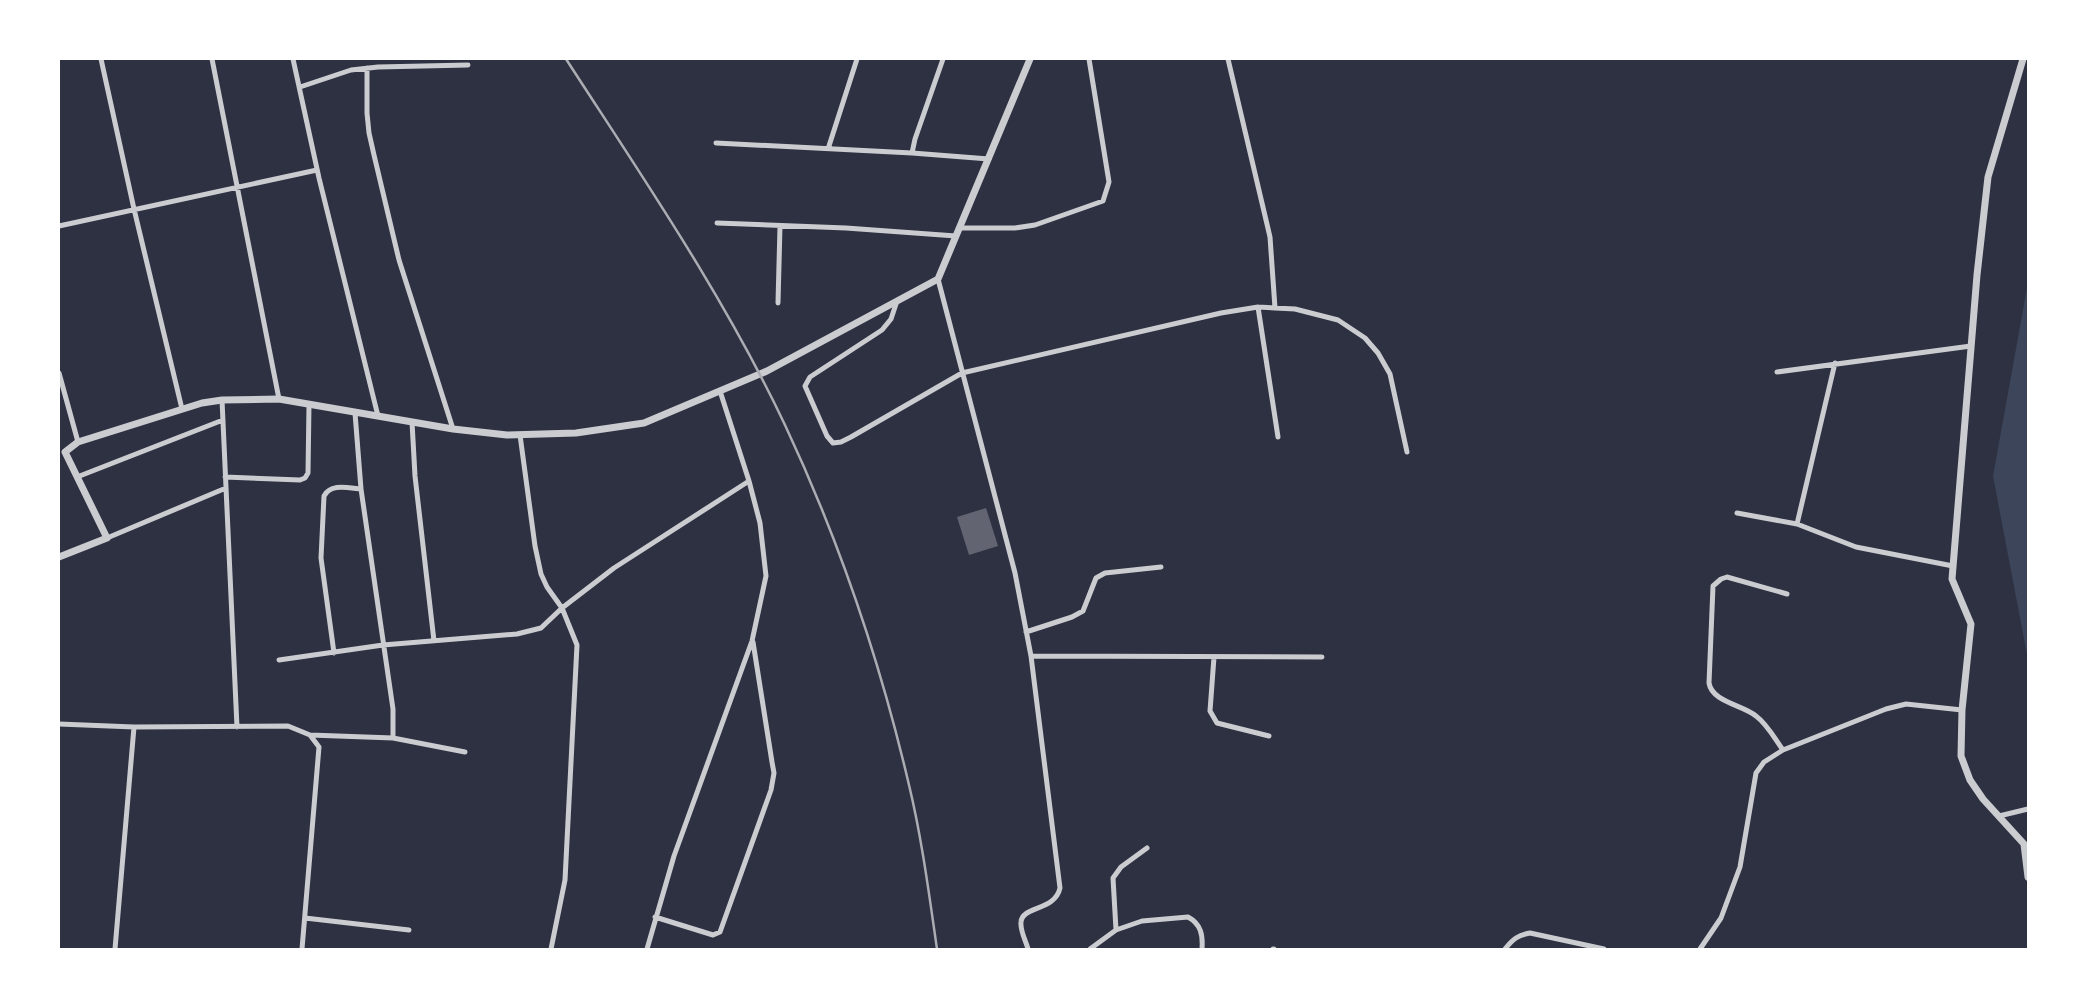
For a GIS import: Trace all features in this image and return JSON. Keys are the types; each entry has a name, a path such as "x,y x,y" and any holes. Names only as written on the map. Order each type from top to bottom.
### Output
{"street":[{"path":"101,59 134,209 182,409"},
{"path":"212,59 279,400"},
{"path":"293,59 317,170 378,416"},
{"path":"828,149 857,59"},
{"path":"912,153 915,139 943,59"},
{"path":"1028,949 1020,920 1024,914 1051,902 1058,896 1060,888 1031,656 1015,573 938,279 1030,59"},
{"path":"959,228 1015,228 1035,225 1103,201 1109,182 1089,59"},
{"path":"1228,59 1270,237 1275,308"},
{"path":"2023,59 1988,177 1971,346 1952,579 1971,624 1962,710 1961,756 1970,780 1983,799 2024,844 2028,877"},
{"path":"300,87 351,70 468,65"},
{"path":"367,68 367,113 374,155 399,260 453,430"},
{"path":"716,143 989,159"},
{"path":"59,226 317,170"},
{"path":"717,223 956,236"},
{"path":"778,303 780,226"},
{"path":"107,538 77,477 62,452 78,442 182,409 222,400 279,400 453,430 507,435 576,433 644,423 767,371 938,279"},
{"path":"897,301 891,319 882,330 810,377 805,386 827,436 834,442 841,442 962,373 1221,312 1258,307 1295,309 1338,320 1365,338 1378,353 1390,374 1407,452"},
{"path":"1258,307 1278,437"},
{"path":"1777,372 1971,346"},
{"path":"1797,524 1836,363"},
{"path":"59,373 78,442"},
{"path":"647,949 674,856 752,641 766,576 760,523 749,481 720,392"},
{"path":"222,400 237,727"},
{"path":"225,477 300,480 305,478 308,473 309,405"},
{"path":"354,412 361,489 393,709 393,738"},
{"path":"77,477 223,420"},
{"path":"412,422 415,476 434,641"},
{"path":"520,435 535,546 541,574 547,587 562,608 576,645 564,880 551,949"},
{"path":"279,660 383,646 517,634 541,628 562,608 614,568 749,481"},
{"path":"334,653 321,558 324,496 332,487 361,489"},
{"path":"59,558 226,488"},
{"path":"1737,513 1797,524 1848,545 1953,566"},
{"path":"1026,632 1072,617 1083,611 1096,578 1105,573 1161,567"},
{"path":"1783,750 1755,714 1717,696 1710,689 1709,683 1713,586 1716,582 1727,578 1787,594"},
{"path":"655,917 714,935 720,932 772,790 774,774 752,641"},
{"path":"1031,656 1214,658 1322,656"},
{"path":"1214,658 1210,711 1216,723 1269,736"},
{"path":"1700,949 1721,918 1740,867 1756,774 1764,762 1783,750 1886,709 1906,704 1962,710"},
{"path":"59,724 134,727 288,726 310,735 393,738 465,752"},
{"path":"115,949 134,727"},
{"path":"302,949 319,746 310,735"},
{"path":"1999,816 2028,809"},
{"path":"1116,930 1113,878 1121,867 1147,848"},
{"path":"1090,949 1116,930 1142,921 1188,917 1201,930 1203,938 1202,949"},
{"path":"305,918 408,930"},
{"path":"1505,949 1513,939 1521,934 1530,933 1604,949"}],"shaded area":[{"path":"2028,282 2028,660 1993,476"}],"building":[{"path":"986,508 998,546 969,555 957,517"}],"railway":[{"path":"566,59 682,238 736,330 805,468 856,602 898,739 918,826 937,949"}]}
